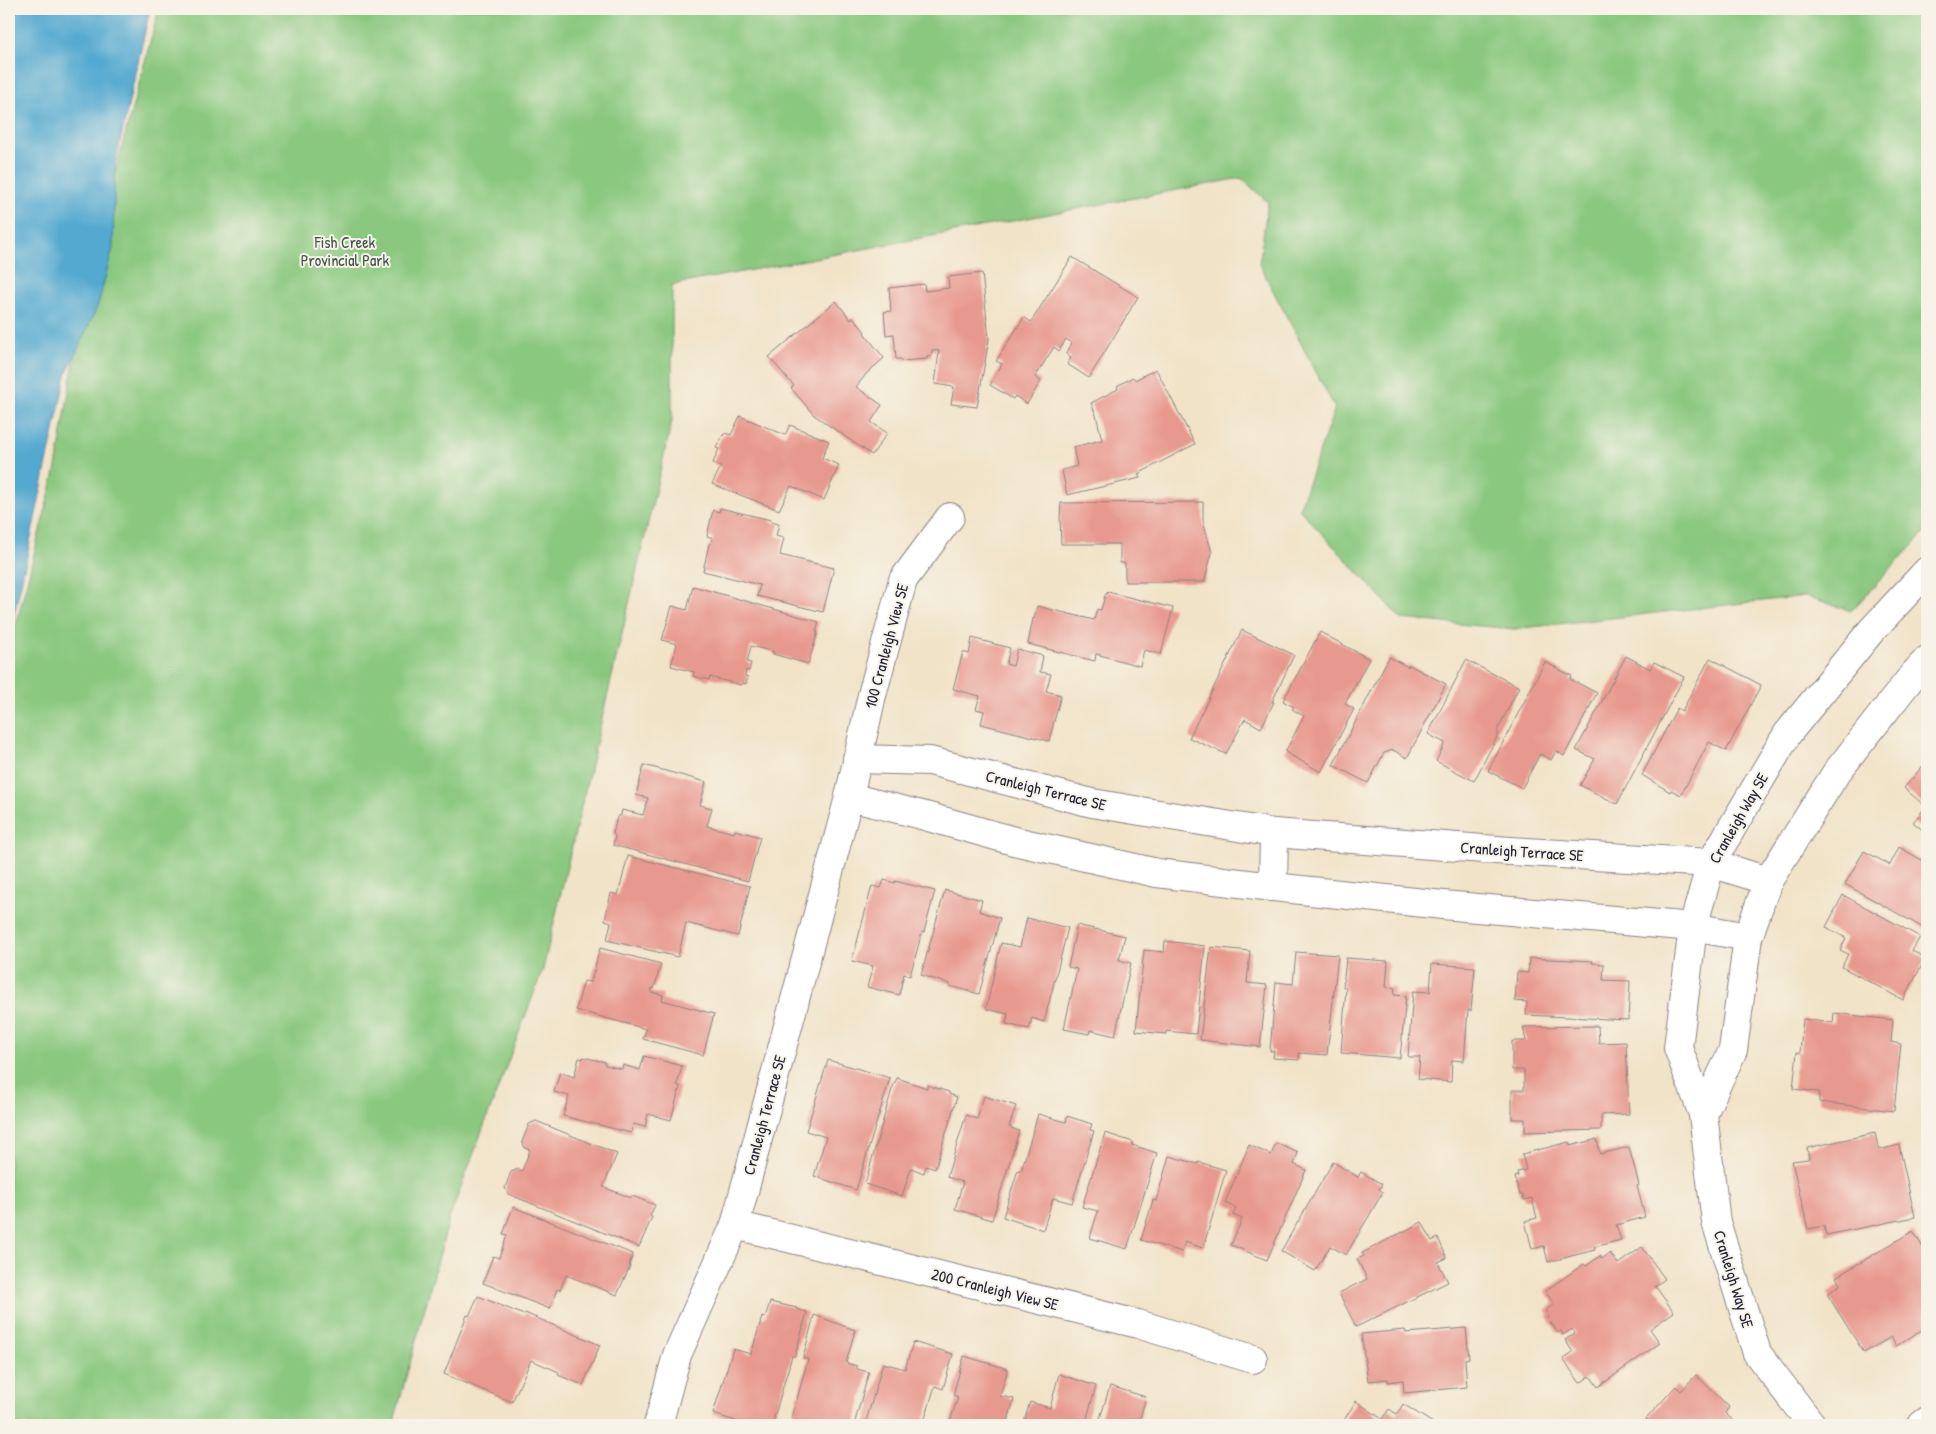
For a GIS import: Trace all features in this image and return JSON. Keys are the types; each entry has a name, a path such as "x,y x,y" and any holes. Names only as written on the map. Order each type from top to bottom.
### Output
{"street":[{"name":"100 Cranleigh View SE","path":"857,760 903,580 950,517"},
{"name":"Cranleigh Way SE","path":"1812,1425 1757,1353 1716,1222 1703,1114 1678,1048 1693,927 1711,863 1788,734 1871,631 1927,571"},
{"path":"1703,1114 1733,1050 1748,938 1768,881 1836,773 1927,660"},
{"name":"Cranleigh Terrace SE","path":"658,1425 677,1355 735,1225 849,797 857,760 930,761 1092,803 1274,833 1510,851 1711,863 1768,881"},
{"path":"849,797 1014,841 1157,873 1273,887 1693,927 1748,938"},
{"path":"1273,887 1274,833"},
{"name":"200 Cranleigh View SE","path":"735,1225 1138,1324 1253,1360"},
{"path":"1922,1425 1927,1421"}],"green space":[{"name":"Fish Creek Provincial Park","path":"159,9 1927,9 1927,530 1851,611 1806,596 1514,629 1401,619 1299,509 1335,408 1259,264 1268,202 1241,178 672,285 672,421 543,969 450,1216 393,1425 9,1425 9,652 56,468 83,308 118,161"}],"water":[{"path":"9,9 150,9 115,164 113,248 98,305 66,375 9,639"}],"building":[{"path":"1072,257 1138,297 1089,378 1067,364 1071,358 1066,354 1072,343 1066,339 1059,351 1054,347 1035,377 1041,381 1027,404 1015,396 1013,399 990,385 1002,364 996,361 1024,317 1031,322"},
{"path":"982,273 989,339 977,407 951,404 954,387 935,384 939,351 932,350 931,357 928,356 927,359 901,361 901,359 896,359 894,334 886,335 884,312 891,311 889,288 924,284 925,291 949,288 948,277"},
{"path":"836,301 851,320 853,317 884,358 867,373 856,387 882,405 871,422 887,433 872,455 814,415 791,388 794,386 769,357"},
{"path":"1156,369 1195,444 1138,474 1140,478 1067,495 1062,470 1077,466 1073,447 1102,440 1091,403 1118,389 1117,386 1133,377 1135,380"},
{"path":"740,416 785,435 790,425 829,441 822,458 839,465 824,500 791,486 779,510 712,484 721,467 713,463 719,449 716,448 725,433 731,435"},
{"path":"1203,502 1203,521 1212,553 1204,582 1125,582 1125,563 1120,563 1120,544 1061,544 1061,503"},
{"path":"720,508 771,520 771,522 779,524 776,536 784,538 780,555 834,568 823,612 757,596 760,585 703,571 709,544 711,544 713,538 707,536 713,510 719,512"},
{"path":"693,586 819,622 816,632 818,632 808,664 751,646 747,662 751,663 749,671 746,670 745,676 748,677 746,684 742,683 741,685 710,677 709,680 693,676 694,672 671,666 677,644 662,640 672,606 687,610"},
{"path":"1108,592 1173,608 1161,654 1144,650 1140,666 1096,654 1095,661 1028,644 1037,606 1094,620 1097,609 1101,610 1105,595"},
{"path":"1242,630 1294,655 1261,728 1245,719 1226,754 1189,738"},
{"path":"1320,632 1369,659 1345,704 1354,709 1321,772 1285,752 1304,716 1292,709 1294,707 1283,701"},
{"path":"972,638 1010,648 1006,664 1013,666 1017,649 1043,656 1040,672 1051,674 1046,691 1061,695 1049,741 981,724 984,711 976,709 980,696 953,689 963,652 969,654"},
{"path":"1626,656 1650,669 1654,662 1684,677 1617,804 1580,785 1595,759 1576,750"},
{"path":"1389,657 1446,684 1407,758 1393,750 1384,753 1368,783 1333,765"},
{"path":"1710,658 1761,685 1726,751 1709,742 1681,795 1671,790 1670,792 1642,775 1677,708 1682,711"},
{"path":"1466,660 1519,687 1497,731 1499,733 1474,781 1436,761 1445,743 1428,734"},
{"path":"1545,662 1572,676 1570,679 1597,693 1564,756 1556,751 1551,760 1540,754 1522,788 1488,771"},
{"path":"1927,761 1927,834 1913,822 1926,807 1904,788"},
{"path":"644,765 706,782 700,805 712,808 707,826 734,833 735,830 760,837 748,881 613,845 615,836 613,833 617,817 621,815 622,810 643,815 648,798 636,795"},
{"path":"1899,847 1927,863 1927,930 1845,884 1864,851 1890,865"},
{"path":"628,856 750,886 738,936 686,923 678,957 607,940 611,922 605,920 611,893 618,895"},
{"path":"884,880 935,891 910,976 904,974 899,995 867,987 873,966 852,961 872,886 881,888"},
{"path":"945,890 982,900 979,911 1000,918 979,994 921,975"},
{"path":"1843,895 1920,937 1912,951 1926,958 1903,1000 1842,967 1848,954 1840,950 1846,938 1826,927"},
{"path":"1027,918 1068,928 1044,1022 1032,1018 1029,1029 1006,1024 1008,1014 986,1009 1001,943 1020,947"},
{"path":"1077,925 1125,936 1119,960 1131,963 1115,1036 1090,1030 1089,1034 1064,1029 1077,969 1068,967"},
{"path":"1165,941 1205,946 1196,1034 1136,1031 1144,950 1164,952"},
{"path":"1211,947 1250,951 1247,983 1267,985 1260,1047 1200,1040"},
{"path":"600,948 661,964 654,989 652,988 651,992 663,995 662,1000 714,1014 703,1055 643,1039 646,1029 576,1010 584,981 591,982"},
{"path":"1296,952 1338,955 1327,1055 1299,1053 1299,1060 1273,1058 1274,1051 1270,1051 1276,982 1293,984"},
{"path":"1346,958 1388,961 1386,987 1395,988 1394,995 1406,996 1400,1058 1341,1053 1346,988 1343,987"},
{"path":"1529,958 1593,961 1592,963 1604,964 1603,980 1630,981 1628,1020 1526,1015 1527,1002 1515,1001 1517,972 1528,973"},
{"path":"1432,964 1475,967 1471,1011 1468,1010 1464,1061 1452,1060 1451,1082 1418,1079 1420,1057 1408,1057 1413,991 1430,992"},
{"path":"1834,1013 1893,1020 1891,1042 1901,1044 1894,1111 1819,1102 1819,1092 1793,1089 1797,1052 1800,1053 1803,1019 1833,1023"},
{"path":"1598,1026 1599,1043 1626,1042 1629,1114 1601,1115 1601,1130 1525,1132 1525,1119 1512,1119 1512,1090 1524,1090 1524,1070 1512,1070 1512,1041 1526,1041 1523,1027"},
{"path":"644,1056 682,1066 677,1085 680,1086 671,1120 648,1114 645,1127 633,1124 631,1133 563,1116 569,1096 554,1092 560,1072 574,1077 579,1058 583,1059 583,1057 605,1062 605,1065 622,1069 623,1065 640,1070"},
{"path":"828,1060 890,1078 856,1190 814,1176 826,1137 806,1131"},
{"path":"897,1078 927,1088 927,1085 949,1092 949,1094 957,1097 935,1169 926,1166 924,1173 911,1168 902,1196 865,1184 892,1089"},
{"path":"984,1096 1016,1106 1009,1127 1019,1131 992,1220 955,1209 963,1182 947,1177 966,1115 977,1119"},
{"path":"1038,1114 1066,1122 1067,1116 1092,1124 1090,1130 1094,1131 1072,1203 1053,1198 1043,1230 1003,1217 1018,1170 1021,1171"},
{"path":"536,1121 617,1154 603,1187 655,1205 639,1247 508,1194 505,1188 511,1172 518,1169 522,1171 530,1150 525,1148 522,1142 529,1124"},
{"path":"1105,1133 1133,1142 1132,1145 1157,1153 1127,1249 1090,1238 1098,1211 1082,1207"},
{"path":"1875,1133 1879,1150 1899,1145 1915,1217 1826,1235 1824,1226 1808,1229 1792,1161 1809,1159 1807,1148"},
{"path":"1597,1139 1600,1154 1629,1147 1645,1217 1616,1225 1621,1240 1594,1247 1595,1250 1548,1262 1544,1246 1532,1249 1525,1221 1537,1218 1532,1198 1524,1200 1523,1195 1520,1195 1515,1177 1518,1176 1517,1172 1526,1170 1522,1154 1569,1142 1570,1146"},
{"path":"1276,1143 1298,1153 1294,1164 1306,1170 1267,1260 1231,1245 1242,1219 1233,1215 1236,1208 1225,1203 1249,1145 1271,1155"},
{"path":"1169,1156 1226,1170 1203,1248 1185,1242 1182,1252 1141,1240 1153,1200 1156,1201"},
{"path":"1333,1162 1358,1177 1361,1172 1382,1184 1379,1189 1383,1192 1346,1255 1330,1246 1315,1271 1281,1251"},
{"path":"513,1207 633,1254 630,1266 617,1295 566,1275 560,1290 557,1289 550,1309 483,1283 493,1256 499,1258 507,1235 503,1234"},
{"path":"1422,1222 1432,1241 1438,1238 1447,1258 1438,1262 1448,1282 1356,1327 1339,1293 1367,1279 1357,1259 1364,1256 1362,1253"},
{"path":"1913,1231 1927,1254 1927,1327 1896,1346 1891,1337 1864,1353 1827,1294 1840,1285 1836,1277"},
{"path":"1642,1247 1665,1279 1655,1286 1674,1312 1650,1329 1660,1343 1598,1387 1590,1376 1580,1383 1563,1359 1573,1352 1565,1340 1575,1333 1572,1329 1563,1335 1561,1331 1558,1333 1545,1311 1554,1304 1545,1291 1584,1264 1586,1266 1600,1256 1602,1259 1610,1253 1618,1264"},
{"path":"478,1296 524,1315 525,1313 600,1345 583,1385 558,1375 559,1372 531,1360 512,1402 444,1374 467,1315 469,1316"},
{"path":"770,1302 807,1312 795,1356 792,1356 772,1425 735,1425 736,1421 713,1414 733,1349 751,1354 762,1317 765,1318"},
{"path":"814,1315 855,1330 846,1363 857,1366 857,1369 869,1372 854,1425 790,1425 808,1359 803,1358"},
{"path":"1466,1328 1469,1358 1465,1359 1467,1387 1404,1393 1403,1380 1388,1382 1388,1379 1368,1381 1361,1334 1405,1330 1406,1333"},
{"path":"913,1342 953,1354 943,1389 935,1386 923,1425 865,1425 883,1363 905,1369"},
{"path":"964,1356 1008,1369 1000,1396 1014,1399 1007,1425 949,1425 958,1397 953,1395"},
{"path":"1059,1374 1096,1386 1085,1425 1023,1425 1030,1402 1050,1408"},
{"path":"1696,1375 1729,1407 1725,1413 1738,1425 1653,1425 1646,1419 1676,1386 1681,1391"},
{"path":"1110,1386 1146,1397 1138,1425 1098,1425"},
{"path":"1356,1401 1382,1419 1389,1409 1397,1414 1403,1404 1436,1425 1341,1425"}]}
